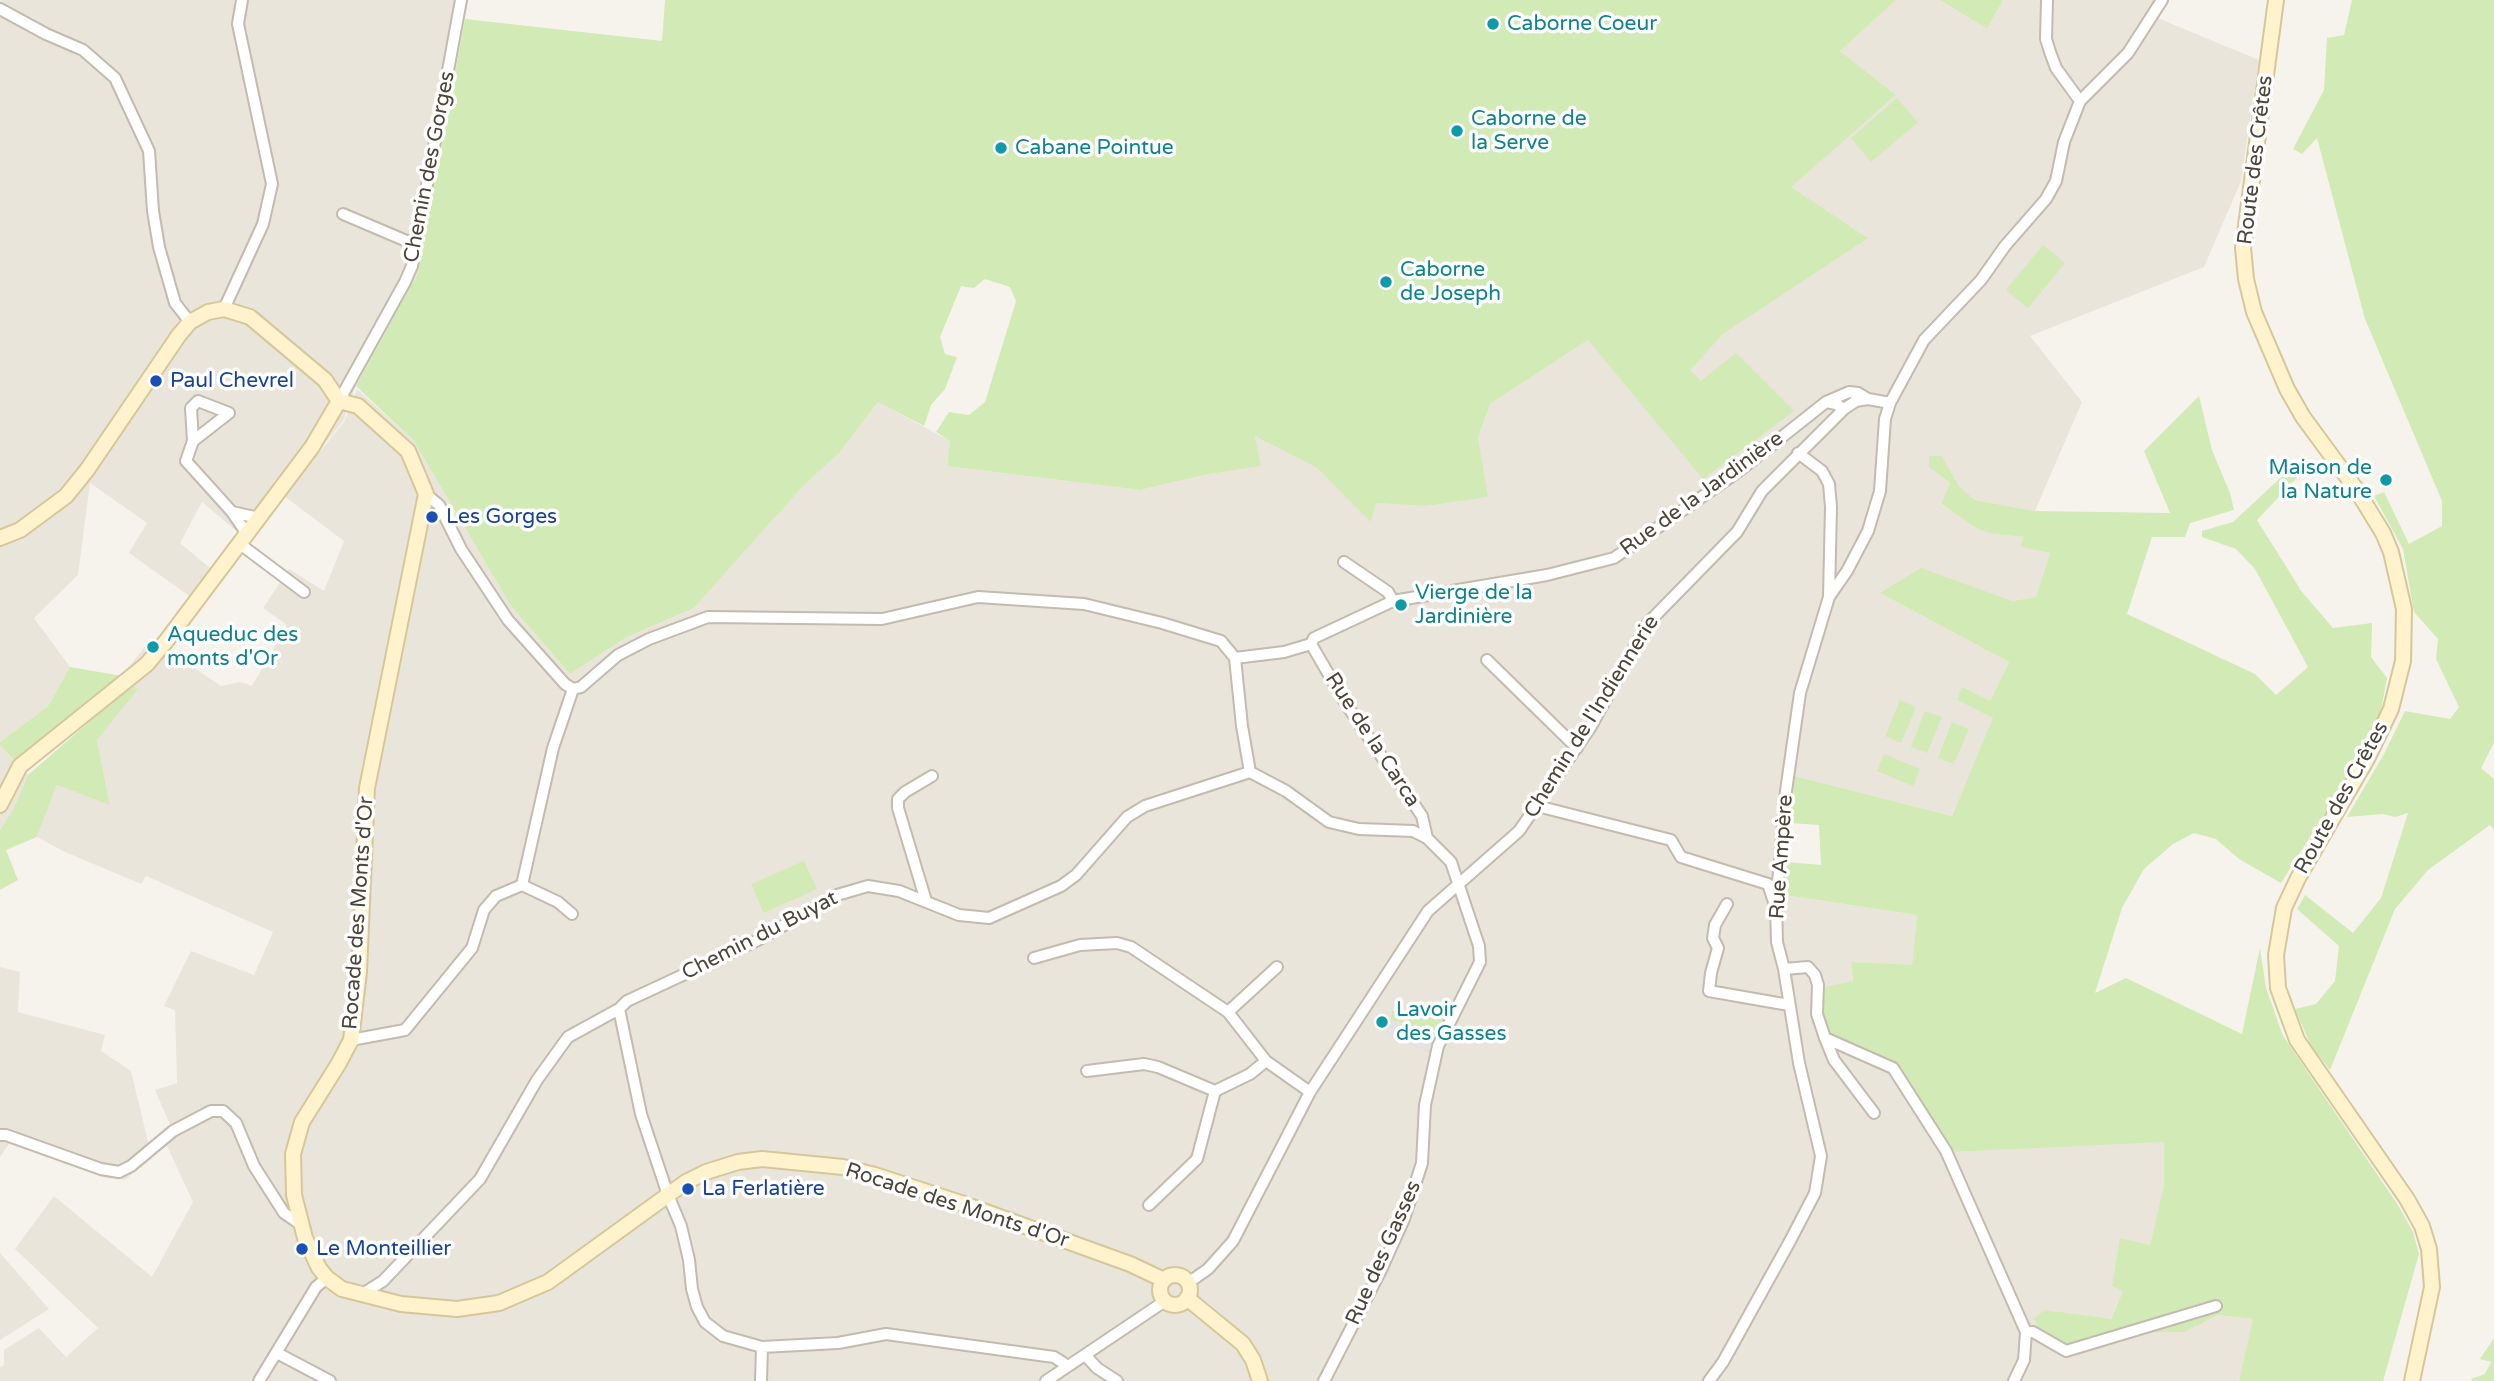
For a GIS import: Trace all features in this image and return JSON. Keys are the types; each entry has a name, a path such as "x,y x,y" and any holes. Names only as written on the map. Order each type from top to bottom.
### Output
{"street":[{"path":"223,309 263,224 272,184 238,24 242,0"},
{"name":"Chemin des Gorges","path":"339,401 405,282 416,245 461,0"},
{"path":"2047,0 2046,39 2050,52 2056,68 2080,101 2128,53 2162,0"},
{"name":"Route des Crêtes","path":"2276,0 2244,248 2246,279 2254,312 2287,388 2303,417 2363,500 2383,533 2391,552 2404,609 2403,661 2391,709 2367,759 2290,892 2284,908 2276,955 2278,988 2297,1040 2423,1226 2430,1250 2432,1287 2412,1381"},
{"path":"0,9 82,50 115,78 149,151 153,211 159,247 174,303 190,322"},
{"name":"Rue Ampère","path":"1709,1381 1723,1362 1815,1193 1821,1156 1777,942 1776,905 1786,790 1800,693 1829,597 1847,571 1868,531 1880,491 1885,419 1890,404 1924,340 1981,280 2005,246 2046,199 2056,181 2064,142 2080,101"},
{"path":"343,214 416,245"},
{"path":"0,538 20,530 66,496 87,470 179,335 190,322 208,312 223,309 250,317 324,380 339,401 358,406 402,444 408,451 426,494 439,505 461,549 508,620 573,690"},
{"name":"Rue de la Jardinière","path":"1235,658 1284,652 1311,644 1314,638 1393,601 1547,575 1614,558 1739,471 1837,395 1857,393 1868,400 1890,404"},
{"path":"1826,402 1836,404 1844,410 1856,401 1868,400"},
{"path":"0,805 20,766 147,664 312,447 339,401"},
{"name":"Chemin de l'Indiennerie","path":"1188,1283 1208,1269 1233,1241 1310,1092 1429,911 1519,831 1577,747 1610,693 1647,623 1737,532 1762,491 1844,410"},
{"path":"193,441 186,461 232,512 243,539 304,592"},
{"path":"1798,453 1822,471 1829,484 1829,597"},
{"name":"Rocade des Monts d'Or","path":"426,494 367,788 359,972 351,1040 340,1063 302,1122 296,1138 293,1171 300,1224 312,1254 327,1278 342,1289 401,1304 457,1309 499,1303 548,1282 668,1195 706,1172 738,1162 762,1159 843,1167 876,1175 1130,1264 1164,1280"},
{"path":"232,512 259,518"},
{"path":"1345,562 1388,592 1393,601"},
{"path":"522,885 553,748 573,690 618,655 708,617 882,619 978,597 1084,604 1221,640 1235,658 1250,772 1286,791 1329,822 1359,829 1413,831 1427,838 1451,862 1459,882"},
{"name":"Rue de la Carca","path":"1311,644 1346,704 1422,816 1427,838"},
{"path":"1487,660 1577,747"},
{"name":"Chemin du Buyat","path":"361,1295 383,1281 480,1179 537,1080 568,1037 619,1009 627,1001 758,940 837,895 868,886 899,891 959,915 989,918 1061,886 1076,875 1127,817 1145,806 1250,772"},
{"path":"926,901 898,808 898,799 932,776"},
{"path":"1539,804 1545,808 1671,840 1681,857 1768,884 1776,905"},
{"name":"Rue des Gasses","path":"1324,1381 1404,1219 1422,1163 1425,1105 1438,1046 1480,961 1479,946 1459,882"},
{"path":"351,1040 405,1030 472,948 484,910 496,896 522,885 558,902 572,914"},
{"path":"1727,904 1715,925 1713,938 1718,948 1709,991 1789,1006"},
{"path":"1034,958 1080,944 1117,943 1131,947 1228,1012 1266,1061 1310,1092"},
{"path":"1228,1012 1277,967"},
{"path":"1784,969 1808,967 1815,975 1818,985 1817,1014 1834,1060 1874,1113"},
{"path":"619,1009 641,1114 681,1226 692,1289 705,1322 723,1335 762,1347 838,1343 886,1335 1054,1357 1068,1366"},
{"path":"1825,1038 1893,1068 1946,1152 2026,1332 2024,1360 2014,1381"},
{"path":"1087,1071 1144,1064 1158,1067 1215,1091 1250,1074 1266,1061"},
{"path":"1149,1205 1197,1159 1215,1091"},
{"path":"0,1135 101,1169 119,1172 131,1166 173,1131 211,1111 223,1111 236,1123 254,1166 285,1213 300,1224"},
{"path":"1176,1275 1188,1283 1187,1298 1174,1305 1165,1301 1160,1288 1164,1280 1176,1275"},
{"path":"258,1381 317,1287 327,1278"},
{"path":"1187,1298 1243,1344 1253,1360 1260,1381"},
{"path":"1046,1381 1165,1301"},
{"path":"2026,1332 2033,1332 2066,1351 2216,1306"},
{"path":"761,1381 762,1347"},
{"path":"276,1353 330,1381"},
{"path":"1085,1355 1097,1368 1118,1381"}],"shaded area":[{"path":"0,0 468,0 418,273 356,386 343,421 247,540 202,502 180,543 223,579 202,605 129,553 147,523 90,483 78,575 34,618 70,667 48,706 0,742"},
{"path":"1896,0 1940,0 1987,29 2003,0 2155,0 2148,14 2259,60 2241,181 2204,267 2030,336 2082,402 2035,511 1975,500 1959,486 1942,456 1929,467 1950,483 1941,505 1993,534 2025,537 2020,547 2050,553 2036,597 2012,601 1989,594 1880,593 2009,662 1990,701 1957,700 1994,718 1952,816 1795,776 1785,895 1917,915 1912,966 1851,962 1853,982 1831,1035 1900,1066 1952,1152 2164,1141 2164,1185 2150,1245 2120,1239 2123,1291 2110,1320 2045,1310 2114,1332 2185,1332 2218,1315 2254,1319 2239,1381 0,1381 4,1350 39,1328 66,1357 98,1328 15,1249 54,1196 152,1277 193,1202 167,1146 171,1127 155,1090 177,1083 175,1010 164,1006 191,951 254,975 273,932 146,876 141,884 37,837 57,785 110,804 97,740 137,689 122,676 151,639 221,686 240,682 252,686 287,625 263,608 289,569 324,591 344,541 284,496 344,422 357,389 414,441 511,606 570,674 627,637 694,608 804,485 839,453 878,402 950,441 947,466 1140,490 1204,475 1260,466 1255,436 1317,468 1371,521 1376,503 1427,506 1487,497 1478,438 1490,404 1588,340 1637,398 1700,381 1689,370 1723,334 1867,237 1790,187 1896,95 1840,51"},
{"path":"0,745 28,775 14,808 0,830"},
{"path":"0,967 20,972 18,1012 105,1035 101,1051 131,1071 152,1158 125,1180 105,1178 9,1144 0,1157"},
{"path":"1391,1020 1442,1032 1431,1053 1385,1035"},
{"path":"0,1253 49,1309 0,1340"}],"green space":[{"path":"665,0 1896,0 1840,51 1896,95 1791,187 1868,238 1723,334 1690,370 1701,381 1736,353 1794,411 1703,479 1588,340 1490,404 1478,438 1488,497 1427,506 1376,503 1371,522 1317,468 1255,436 1261,466 1204,475 1140,490 947,466 950,441 936,432 949,412 969,415 985,402 1016,301 1010,287 985,279 974,288 961,286 940,337 945,354 957,357 945,389 931,405 924,426 878,402 839,453 804,485 694,608 627,637 570,674 511,606 414,441 356,386 418,273 465,19 662,41"},
{"path":"1940,0 2003,0 1987,29"},
{"path":"2352,0 2494,0 2494,743 2481,768 2494,779 2494,830 2490,825 2428,870 2395,909 2330,1070 2311,1046 2295,1009 2316,1004 2335,981 2339,946 2297,909 2305,895 2353,933 2381,898 2408,813 2395,817 2383,814 2347,817 2384,754 2405,711 2450,719 2459,707 2436,659 2438,639 2414,612 2403,549 2374,496 2384,492 2409,544 2442,526 2442,501 2365,319 2317,138 2302,154 2293,149 2324,90 2327,38 2344,35"},
{"path":"1897,98 1918,122 1871,162 1851,138"},
{"path":"2043,245 2065,263 2028,308 2006,290"},
{"path":"2199,396 2212,450 2234,510 2190,523 2185,537 2152,537 2127,614 2255,674 2276,695 2308,667 2255,569 2236,549 2202,537 2202,531 2233,522 2305,455 2306,468 2257,520 2302,592 2333,628 2372,623 2371,657 2387,678 2381,710 2354,767 2281,883 2239,859 2216,839 2194,833 2173,844 2144,869 2122,908 2095,993 2126,978 2242,1034 2260,948 2266,988 2283,1036 2398,1205 2413,1232 2419,1254 2383,1381 2239,1381 2253,1319 2218,1315 2185,1332 2114,1332 2066,1346 2040,1331 2034,1318 2045,1310 2111,1319 2123,1291 2112,1286 2120,1238 2150,1245 2164,1185 2164,1142 1952,1152 1900,1066 1830,1035 1822,1009 1825,987 1853,981 1851,962 1912,965 1917,915 1785,895 1787,862 1821,865 1819,825 1790,823 1795,776 1952,816 1993,718 1957,700 1962,687 1990,701 2009,662 1880,593 1921,568 2012,601 2036,597 2050,553 2020,547 2024,537 1993,534 1978,529 1941,504 1950,483 1929,467 1929,456 1942,456 1959,486 1975,500 2035,511 2170,513 2144,451"},
{"path":"70,667 122,676 15,761 0,742 48,706"},
{"path":"132,685 138,689 97,740 110,805 57,785 37,837 6,850 18,880 0,890 0,830 14,808 28,775"},
{"path":"1900,700 1916,707 1901,743 1885,736"},
{"path":"1925,711 1942,717 1927,753 1911,747"},
{"path":"1952,722 1969,729 1954,764 1938,758"},
{"path":"1884,754 1920,769 1913,786 1877,771"},
{"path":"804,861 817,889 764,913 751,884"},
{"path":"1392,1011 1448,1020 1442,1032 1391,1020"},
{"path":"2494,1338 2494,1381 2472,1381 2471,1379 2485,1374 2491,1362 2480,1359"}],"place":[{"name":"Caborne Coeur","path":"1493,24"},
{"name":"Caborne de la Serve","path":"1457,131"},
{"name":"Cabane Pointue","path":"1001,148"},
{"name":"Caborne de Joseph","path":"1386,282"},
{"name":"Paul Chevrel","path":"156,381"},
{"name":"Maison de la Nature","path":"2386,480"},
{"name":"Les Gorges","path":"432,517"},
{"name":"Vierge de la Jardinière","path":"1401,605"},
{"name":"Aqueduc des monts d'Or","path":"153,647"},
{"name":"Lavoir des Gasses","path":"1382,1022"},
{"name":"La Ferlatière","path":"688,1189"},
{"name":"Le Monteillier","path":"302,1249"}]}
